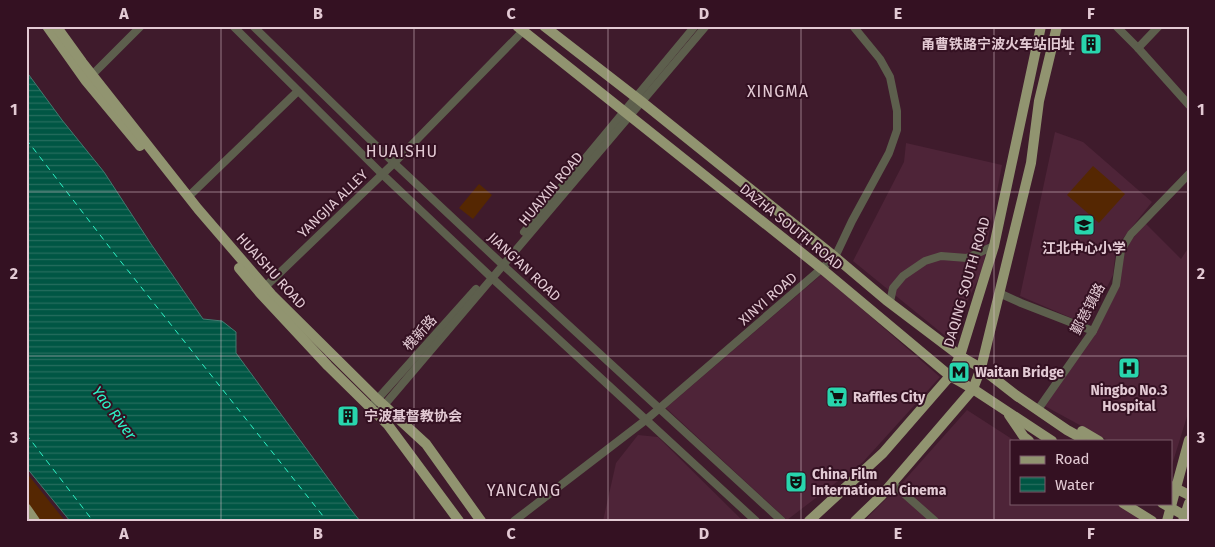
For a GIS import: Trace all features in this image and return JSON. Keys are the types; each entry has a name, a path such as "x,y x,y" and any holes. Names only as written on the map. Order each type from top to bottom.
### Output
{"main road":[{"name":"HUAISHU ROAD","path":"48,26 260,293 328,366 377,407 426,444 481,521"},
{"name":"HUAISHU ROAD","path":"56,26 89,78 188,197 265,287 377,407 388,425 459,521"},
{"name":"DAZHA SOUTH ROAD","path":"544,26 960,356 980,368 1067,430 1085,440"},
{"name":"DAQING SOUTH ROAD","path":"809,521 883,453 950,376 960,356 994,246 1041,26"},
{"path":"855,521 881,496 973,389 980,368 1031,163 1039,101 1056,26"},
{"name":"DAZHA SOUTH ROAD","path":"520,29 822,269 950,376 1051,440"},
{"path":"1017,396 1097,440"},
{"path":"1006,410 1027,440"},
{"path":"1189,440 1173,483 1189,495"},
{"path":"1183,521 1189,503"},
{"path":"1125,504 1152,521"},
{"path":"1164,504 1189,518"},
{"path":"1167,521 1170,504"},
{"path":"26,508 36,521"}],"street":[{"path":"89,78 141,26"},
{"name":"JIANG'AN ROAD","path":"233,26 382,174 756,521"},
{"name":"JIANG'AN ROAD","path":"253,26 501,264 782,521"},
{"name":"HUAIXIN ROAD","path":"639,100 695,26"},
{"name":"HUAIXIN ROAD","path":"377,407 491,276 639,100 706,26"},
{"name":"XINYI ROAD","path":"514,521 647,420 835,257 889,154 897,130 897,111 890,77 880,59 852,26"},
{"path":"1116,26 1189,105"},
{"path":"1138,48 1159,26"},
{"name":"YANGJIA ALLEY","path":"265,287 394,163 520,29"},
{"path":"188,197 298,91"},
{"name":"鄞慈镇路","path":"1038,408 1093,331 1116,285 1121,250 1131,234 1189,174"},
{"path":"890,302 894,288 903,276 925,261 941,256 967,258 994,246"},
{"path":"999,293 1093,331"},
{"path":"892,483 935,521"}],"shaded area":[{"name":"江北中心小学","path":"1055,132 1083,142 1152,202 1116,247 1113,275 1088,325 1020,296"},
{"path":"906,143 1002,165 982,271 949,339 853,261 904,162"},
{"path":"1093,166 1125,194 1099,223 1067,195"},
{"path":"479,184 492,195 473,219 459,208"},
{"name":"Ningbo No.3 Hospital","path":"1145,223 1181,259 1189,247 1189,410 1172,465 1172,440 1107,440 1043,405 1118,285 1123,251"},
{"path":"822,274 940,377 863,462 787,520 666,408"},
{"path":"967,410 1013,440 1010,440 1010,504 1117,504 1144,521 864,521 902,483"},
{"path":"638,435 658,437 743,521 603,521 616,463"},
{"path":"26,472 65,521 37,521 26,506"}],"water":[{"name":"Yao River","path":"26,71 104,172 203,319 222,321 236,332 236,353 360,521 70,521 26,467"}],"ferry route":[{"path":"26,139 327,521"},
{"path":"26,434 93,521"}],"railway":[{"path":"1070,55 1072,34"}],"place":[{"name":"甬曹铁路宁波火车站旧址","path":"1091,44"},
{"name":"江北中心小学","path":"1084,225"},
{"name":"Ningbo No.3 Hospital","path":"1129,368"},
{"name":"Waitan Bridge","path":"959,372"},
{"name":"Raffles City","path":"837,397"},
{"name":"宁波基督教协会","path":"348,416"},
{"name":"China Film International Cinema","path":"796,482"}],"district":[{"name":"XINGMA","path":"778,91"},
{"name":"HUAISHU","path":"402,151"},
{"name":"YANCANG","path":"524,490"}]}
